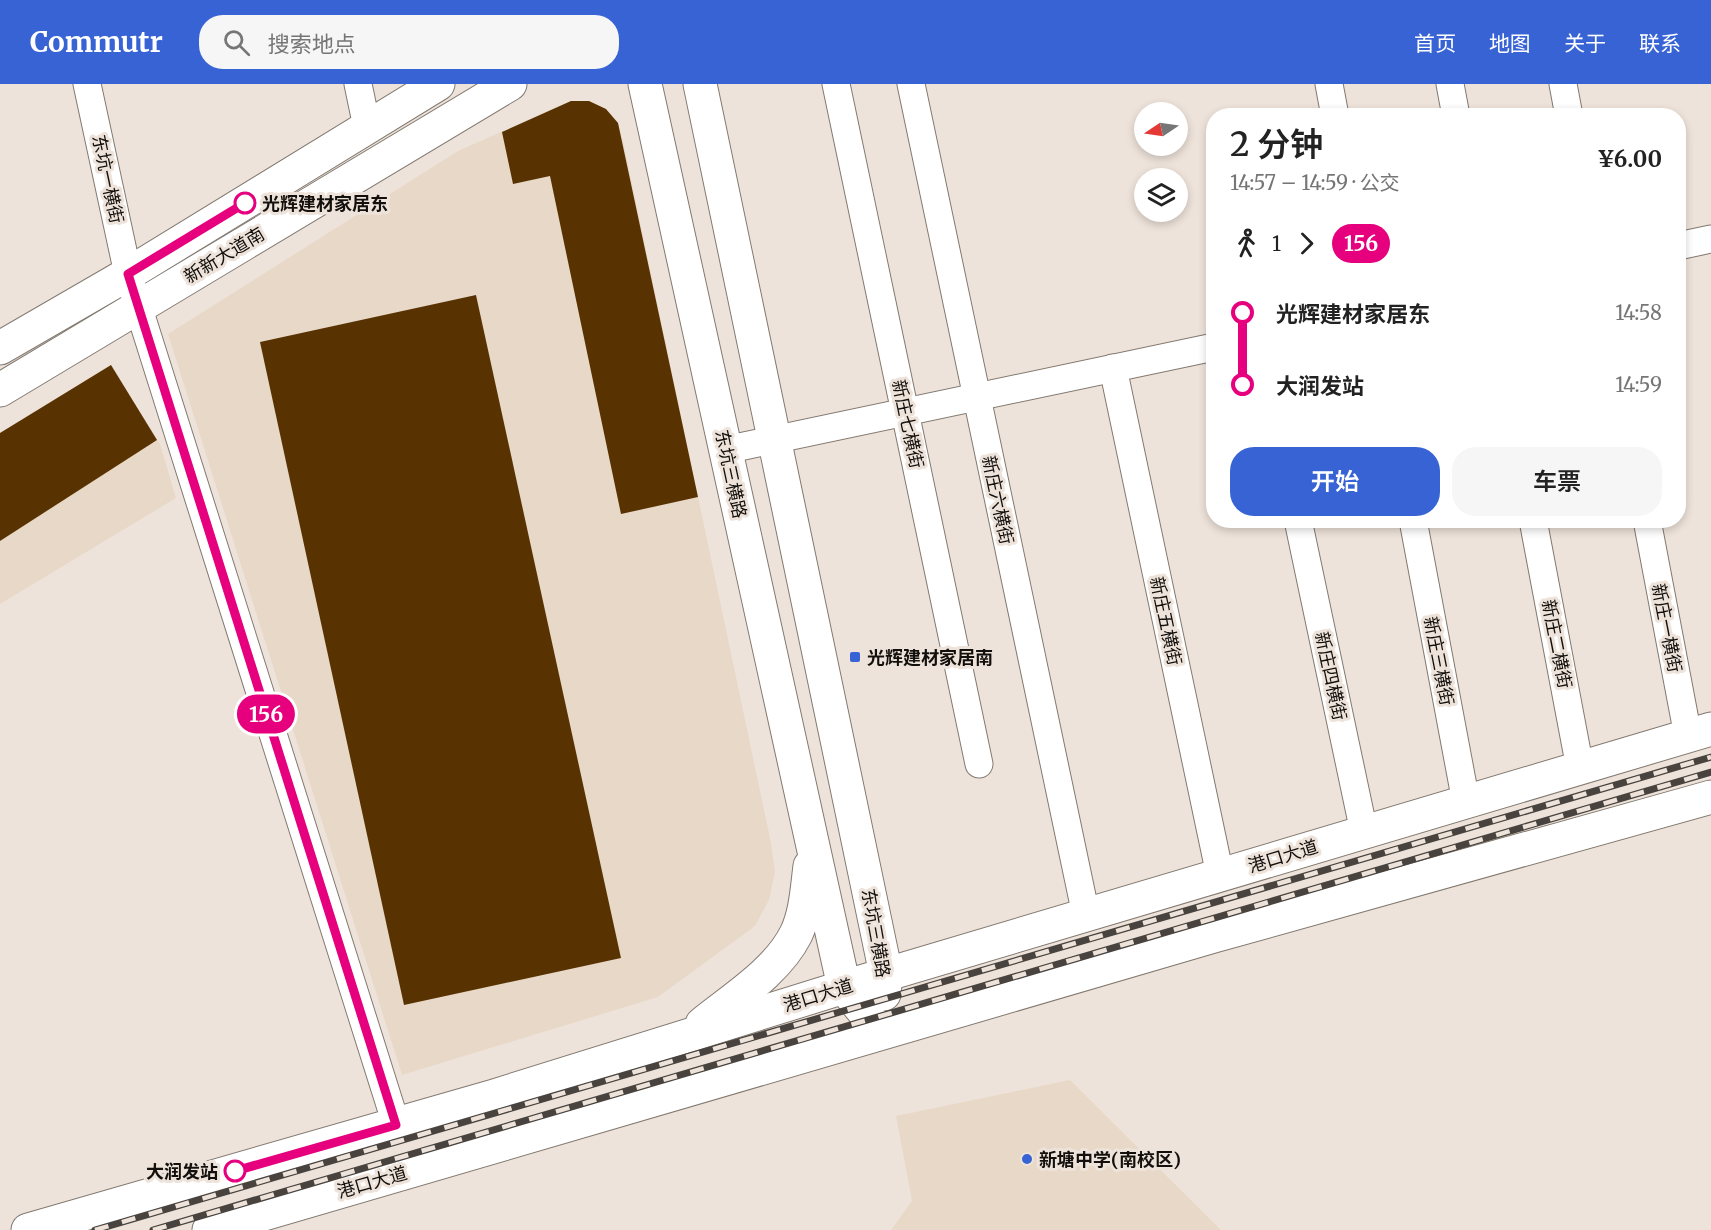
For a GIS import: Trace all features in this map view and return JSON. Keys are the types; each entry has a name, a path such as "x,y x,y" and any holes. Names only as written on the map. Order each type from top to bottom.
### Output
{"street":[{"name":"东坑一横街","path":"87,84 128,274 396,1125"},
{"path":"358,84 367,128"},
{"name":"新新大道南","path":"0,348 128,274 438,84"},
{"name":"新新大道南","path":"0,390 510,84"},
{"name":"东坑三横路","path":"645,84 844,987 880,1032"},
{"name":"东坑三横路","path":"700,84 886,974 880,1032"},
{"name":"新庄七横街","path":"836,84 980,764"},
{"name":"新庄六横街","path":"911,84 1086,915"},
{"path":"1329,84 1334,108"},
{"path":"1450,84 1454,108"},
{"path":"1563,84 1568,108"},
{"path":"1686,244 1711,239"},
{"path":"725,450 1206,349"},
{"name":"新庄五横街","path":"1113,368 1220,875"},
{"name":"新庄四横街","path":"1301,528 1364,832"},
{"name":"新庄三横街","path":"1415,528 1466,802"},
{"name":"新庄二横街","path":"1535,528 1580,768"},
{"name":"新庄一横街","path":"1649,528 1699,732"},
{"name":"港口大道","path":"28,1230 396,1125 886,974 1699,732"},
{"name":"港口大道","path":"209,1230 880,1032 1711,797"},
{"path":"685,1037 758,980 795,934 806,902 812,843"}],"shaded area":[{"path":"571,101 589,101 618,123 623,141 771,843 775,872 769,900 755,926 658,997 402,1075 168,334 458,151"},
{"path":"111,365 160,444 176,498 0,604 0,433"},
{"name":"新塘中学(南校区)","path":"1070,1080 1221,1230 891,1230 912,1201 896,1116"}],"building":[{"path":"571,101 589,101 606,109 618,123 698,497 621,514 550,176 513,184 502,132"},
{"path":"476,295 621,958 404,1005 260,342"},
{"path":"111,365 157,440 0,541 0,433"}],"railway":[{"path":"95,1230 1711,757"},
{"path":"153,1230 1711,772"}],"bus line":[{"name":"156","path":"235,1171 396,1125 128,274 245,203"}],"place":[{"name":"光辉建材家居东","path":"245,203"},
{"name":"光辉建材家居南","path":"855,657"},
{"name":"新塘中学(南校区)","path":"1027,1159"},
{"name":"大润发站","path":"235,1171"}]}
